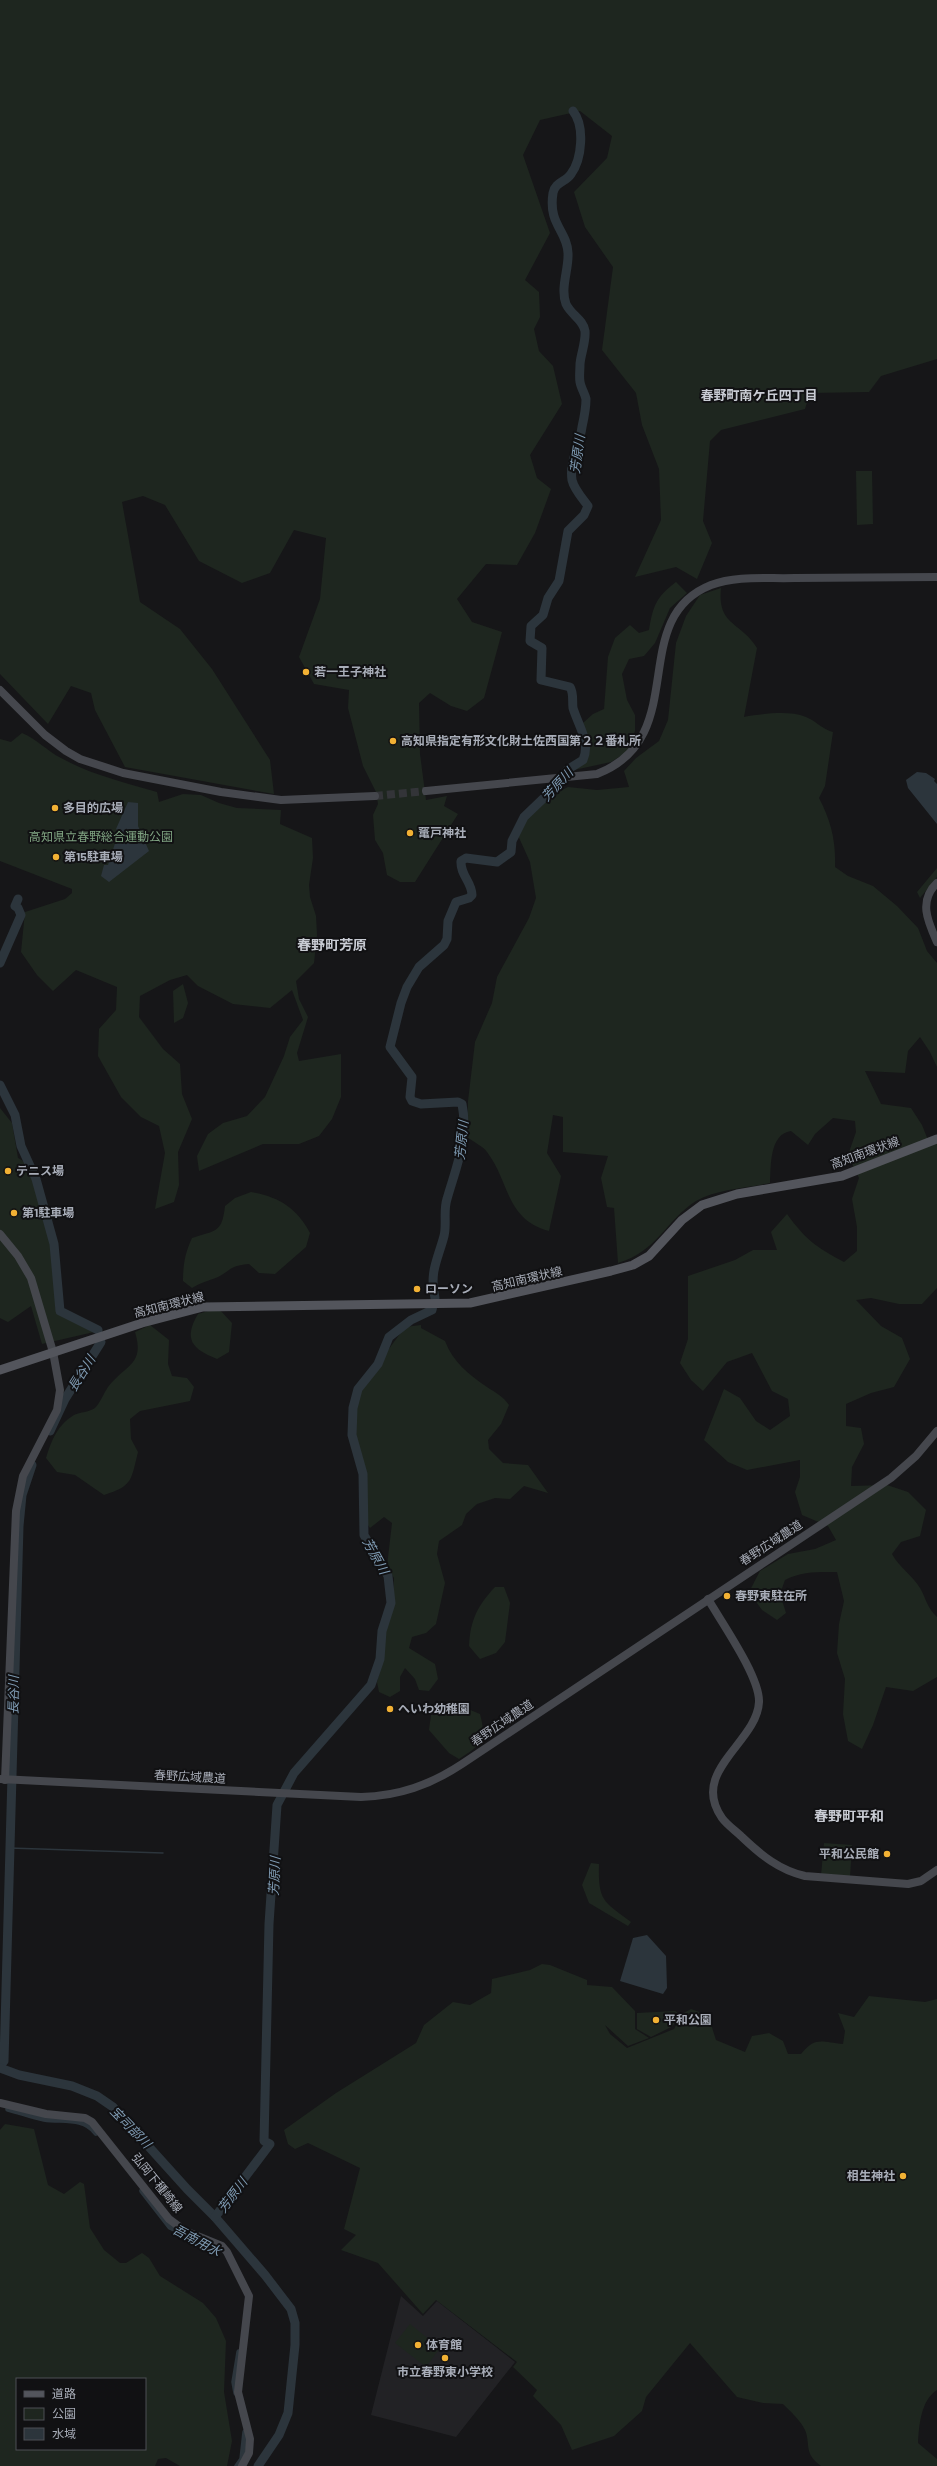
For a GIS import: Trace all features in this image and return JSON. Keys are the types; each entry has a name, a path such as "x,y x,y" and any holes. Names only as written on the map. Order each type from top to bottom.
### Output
{"main road":[{"name":"高知南環状線","path":"0,1370 142,1323 203,1307 470,1303 611,1271 633,1265 649,1256 682,1220 702,1205 737,1194 842,1176 937,1139"}],"street":[{"path":"426,791 554,777 597,774 612,768 636,748 651,718 664,642 670,625 677,612 696,592 716,584 743,579 937,577"},
{"path":"0,690 44,735 66,751 80,759 117,771 221,792 281,800 375,796"},
{"path":"937,882 928,894 926,920 937,942"},
{"path":"0,1234 18,1256 31,1278 53,1352 60,1383 59,1402 23,1476 16,1511 3,1780"},
{"name":"春野広域農道","path":"3,1780 290,1794 380,1796 425,1785 462,1764 891,1478 935,1437"},
{"path":"708,1599 754,1678 759,1701 754,1723 720,1766 715,1779 714,1794 722,1818 764,1857 792,1873 805,1876 908,1884 921,1881 937,1870"},
{"name":"弘岡下種崎線","path":"0,2103 46,2114 85,2118 92,2122 169,2219 184,2231 222,2246 227,2252 250,2296 238,2378 238,2392 250,2439 249,2453 242,2466"}],"shaded area":[{"path":"401,2296 423,2316 437,2301 515,2362 456,2437 371,2415"}],"green space":[{"path":"0,0 937,0 937,359 881,376 869,392 810,393 805,409 721,430 710,441 703,521 712,543 697,579 676,567 635,577 661,520 659,469 642,425 636,393 602,350 613,267 585,227 574,192 607,158 612,136 580,111 540,120 523,155 550,233 525,280 539,292 540,317 534,329 539,351 553,366 562,404 530,455 537,478 551,489 535,533 517,565 486,564 457,599 472,622 502,632 484,698 467,711 451,706 430,693 419,703 420,754 426,800 447,796 444,806 458,814 415,882 400,882 387,875 383,853 375,840 373,815 378,804 376,792 363,766 348,708 349,690 314,684 299,657 320,599 326,538 294,530 270,573 242,583 199,561 165,505 143,496 122,502 140,602 180,629 212,669 270,760 274,794 125,767 95,710 91,693 71,686 48,724 0,674"},
{"path":"856,471 872,471 873,524 857,525"},
{"path":"676,582 687,593 670,608 655,643 644,656 629,659 622,674 627,700 635,715 635,731 627,752 611,762 574,770 587,760 589,745 583,723 593,714 604,709 608,657 615,638 630,625 639,633 649,630 656,603 664,592"},
{"path":"721,588 721,600 726,617 750,639 757,648 744,717 775,713 799,715 810,719 833,732 825,786 819,798 827,815 832,831 835,848 835,867 848,876 873,886 897,906 918,928 927,951 937,963 937,1067 930,1052 920,1037 908,1051 905,1073 865,1071 881,1104 911,1108 922,1125 928,1140 937,1142 937,1288 922,1304 899,1304 871,1298 856,1300 881,1326 902,1338 910,1359 894,1387 871,1393 846,1404 846,1426 861,1428 864,1444 852,1467 851,1486 887,1485 908,1492 926,1510 920,1536 901,1542 892,1554 898,1563 917,1583 929,1607 937,1617 937,1677 913,1691 886,1687 873,1725 862,1749 848,1741 843,1714 845,1679 837,1653 839,1624 844,1601 837,1572 817,1572 804,1574 785,1580 780,1594 786,1613 777,1620 762,1610 749,1592 760,1571 788,1554 815,1549 836,1540 828,1526 802,1515 795,1492 800,1477 800,1460 747,1470 728,1462 704,1440 724,1389 740,1398 756,1421 770,1430 790,1416 788,1399 772,1391 752,1353 727,1362 703,1391 691,1380 680,1363 688,1339 688,1276 735,1260 753,1250 777,1250 771,1232 787,1214 806,1237 826,1252 844,1262 857,1251 857,1227 852,1199 859,1178 848,1155 856,1132 855,1121 833,1118 815,1134 808,1145 791,1131 784,1133 779,1138 773,1152 771,1160 770,1183 723,1191 696,1201 676,1217 643,1251 632,1258 618,1263 614,1208 607,1207 601,1178 608,1156 563,1152 563,1117 553,1115 547,1153 561,1176 549,1231 524,1218 516,1209 487,1152 467,1137 468,1101 475,1042 492,1003 497,977 529,918 536,898 530,862 516,831 540,801 568,787 597,790 629,787 624,771 636,758 659,741 668,720 676,643 686,616 700,595"},
{"name":"高知県立春野総合運動公園","path":"22,733 32,738 56,755 84,769 108,778 157,792 159,802 183,794 201,795 219,803 237,808 281,810 280,824 312,838 313,858 309,885 310,897 316,916 317,935 314,963 296,981 299,999 308,1017 297,1053 299,1061 341,1054 341,1097 332,1119 319,1136 299,1144 263,1144 199,1171 197,1156 208,1134 223,1123 247,1116 265,1097 284,1056 290,1037 303,1020 292,990 270,1008 233,1004 198,986 187,975 170,980 140,996 139,1017 163,1049 180,1064 182,1094 192,1119 178,1152 179,1185 174,1202 155,1209 165,1153 159,1126 141,1117 121,1097 98,1056 99,1029 116,1010 117,987 76,970 53,991 37,975 21,952 25,912 65,899 72,893 72,889 0,861 0,739 11,742"},
{"path":"937,868 937,877 920,898 917,892"},
{"path":"183,984 188,1003 183,1018 174,1023 173,991"},
{"path":"0,1108 12,1123 18,1158 30,1165 51,1245 57,1313 94,1332 42,1344 31,1306 8,1322 0,1318"},
{"path":"251,1192 270,1197 293,1210 305,1224 310,1233 306,1247 275,1274 259,1273 249,1264 243,1265 234,1267 218,1277 192,1288 183,1281 183,1270 192,1238 216,1230 222,1222 225,1206 235,1198"},
{"path":"218,1308 232,1323 229,1352 217,1359 196,1347 192,1342 191,1330 198,1314"},
{"path":"150,1325 169,1340 168,1364 172,1376 187,1378 194,1387 190,1401 140,1411 130,1419 131,1439 138,1452 132,1476 126,1485 114,1492 104,1495 75,1475 57,1472 46,1458 50,1445 59,1428 74,1415 95,1408 108,1387 136,1358 138,1351 135,1332"},
{"path":"421,1325 421,1328 445,1341 452,1355 467,1372 507,1402 509,1405 501,1424 488,1440 489,1449 503,1463 528,1465 548,1493 524,1486 510,1499 495,1498 477,1504 466,1514 462,1525 439,1541 437,1554 445,1583 436,1624 426,1633 412,1637 409,1648 435,1664 438,1679 429,1691 419,1690 415,1679 405,1668 400,1677 400,1691 390,1697 379,1692 377,1682 381,1666 384,1634 393,1598 394,1578 387,1566 392,1523 384,1517 370,1528 365,1521 360,1466 353,1451 350,1422 355,1402 363,1384 405,1327"},
{"path":"495,1587 504,1587 510,1603 505,1642 496,1653 480,1659 469,1646 471,1628 476,1614 484,1600"},
{"path":"463,1707 480,1714 483,1730 480,1741 473,1750 459,1759 449,1753 429,1730 431,1715 449,1715"},
{"path":"824,1843 852,1845 850,1877 821,1875"},
{"path":"591,1863 599,1864 601,1893 604,1899 608,1904 631,1922 628,1926 589,1903 582,1885"},
{"path":"542,1964 550,1965 587,1980 587,1985 612,1987 635,2011 635,2029 649,2038 628,2046 605,2025 610,2034 627,2048 674,2029 682,2014 691,2009 708,2015 716,2040 745,2052 752,2036 769,2033 783,2041 788,2054 801,2054 806,2048 815,2042 843,2044 845,2031 838,2013 854,2017 869,1996 925,2002 937,1999 937,2390 927,2400 924,2406 920,2421 918,2443 937,2459 937,2466 821,2466 815,2461 810,2453 807,2435 803,2426 783,2404 763,2403 737,2397 690,2343 646,2397 642,2411 614,2436 572,2450 561,2425 533,2396 537,2390 513,2367 517,2362 436,2300 423,2314 378,2263 341,2250 356,2235 344,2229 360,2168 308,2143 295,2149 288,2144 284,2130 336,2093 416,2043 424,2025 453,2002 470,2005 491,1993 492,1979 530,1970"},
{"name":"平和公園","path":"675,2011 679,2014 673,2026 651,2037 637,2029 637,2013"},
{"path":"5,2124 34,2129 48,2185 64,2194 80,2182 84,2184 90,2228 104,2250 120,2263 126,2263 142,2253 149,2258 160,2276 203,2303 216,2318 226,2341 224,2392 232,2441 227,2466 180,2466 166,2458 158,2459 155,2466 0,2466 0,2130"},
{"name":"体育館","path":"410,2324 440,2348 426,2367 395,2343"}],"water":[{"path":"917,772 926,773 935,779 934,781 937,784 937,824 908,788 906,780"},
{"path":"128,802 138,803 138,826 149,851 109,882 101,876 104,865 108,865 119,831 116,829"},
{"path":"647,1935 666,1956 667,1988 663,1994 620,1981 633,1938"}],"waterway":[{"name":"芳原川","path":"435,1298 433,1289 435,1266 445,1231 446,1204 463,1141 464,1117 462,1104 458,1102 421,1104 412,1101 410,1097 412,1077 390,1047 401,1003 407,987 419,967 444,945 447,939 448,921 456,902 469,898 472,895 470,886 462,870 461,861 466,858 497,862 511,852 512,841 524,817 549,793 567,770 583,760 586,747 585,740 573,708 570,687 541,680 542,648 530,641 531,626 543,615 548,598 559,581 568,531 584,515 588,506 574,487 571,473 586,406 586,399 580,378 580,364 585,331 582,323 568,308 564,298 564,285 568,259 567,245 565,238 555,220 552,204 554,189 558,184 569,177 578,160 581,134 577,117 573,111"},
{"name":"長谷川","path":"0,963 21,915 18,908 15,906 18,899"},
{"name":"長谷川","path":"0,1085 15,1115 21,1146 36,1179 54,1244 60,1311 98,1330"},
{"name":"芳原川","path":"215,2217 270,2144 264,2141 269,1924 277,1805 294,1773 371,1685 380,1659 382,1631 391,1603 388,1576 364,1535 363,1474 352,1435 353,1408 358,1389 378,1364 389,1337 411,1320 432,1310 433,1305"},
{"name":"長谷川","path":"50,1431 65,1399 101,1342"},
{"name":"長谷川","path":"0,2066 4,2061 19,1526 22,1495 32,1465"},
{"path":"9,1848 163,1853"},
{"name":"芳原川","path":"0,2068 19,2075 72,2086 97,2096 113,2107 187,2189 215,2217 265,2275 291,2309 295,2323 295,2345 288,2413 279,2435 258,2466"},
{"name":"吾南用水","path":"8,2109 44,2119 79,2122 85,2124 96,2133"},
{"name":"吾南用水","path":"142,2191 170,2227 197,2240"},
{"name":"吾南用水","path":"236,2393 234,2382 239,2352"},
{"name":"吾南用水","path":"237,2466 242,2459 245,2432"}],"tunnel":[{"path":"375,796 426,791"}],"place":[{"name":"若一王子神社","path":"306,672"},
{"name":"高知県指定有形文化財土佐西国第２２番札所","path":"393,741"},
{"name":"多目的広場","path":"55,808"},
{"name":"竃戸神社","path":"410,833"},
{"name":"第15駐車場","path":"56,857"},
{"name":"テニス場","path":"8,1171"},
{"name":"第1駐車場","path":"14,1213"},
{"name":"ローソン","path":"417,1289"},
{"name":"春野東駐在所","path":"727,1596"},
{"name":"へいわ幼稚園","path":"390,1709"},
{"name":"平和公民館","path":"887,1854"},
{"name":"平和公園","path":"656,2020"},
{"name":"相生神社","path":"903,2176"},
{"name":"体育館","path":"418,2345"},
{"name":"市立春野東小学校","path":"445,2358"}],"district":[{"name":"春野町南ケ丘四丁目","path":"759,395"},
{"name":"春野町芳原","path":"332,945"},
{"name":"春野町平和","path":"849,1816"}],"water label":[{"name":"宝司部川","path":"131,2127"}]}
